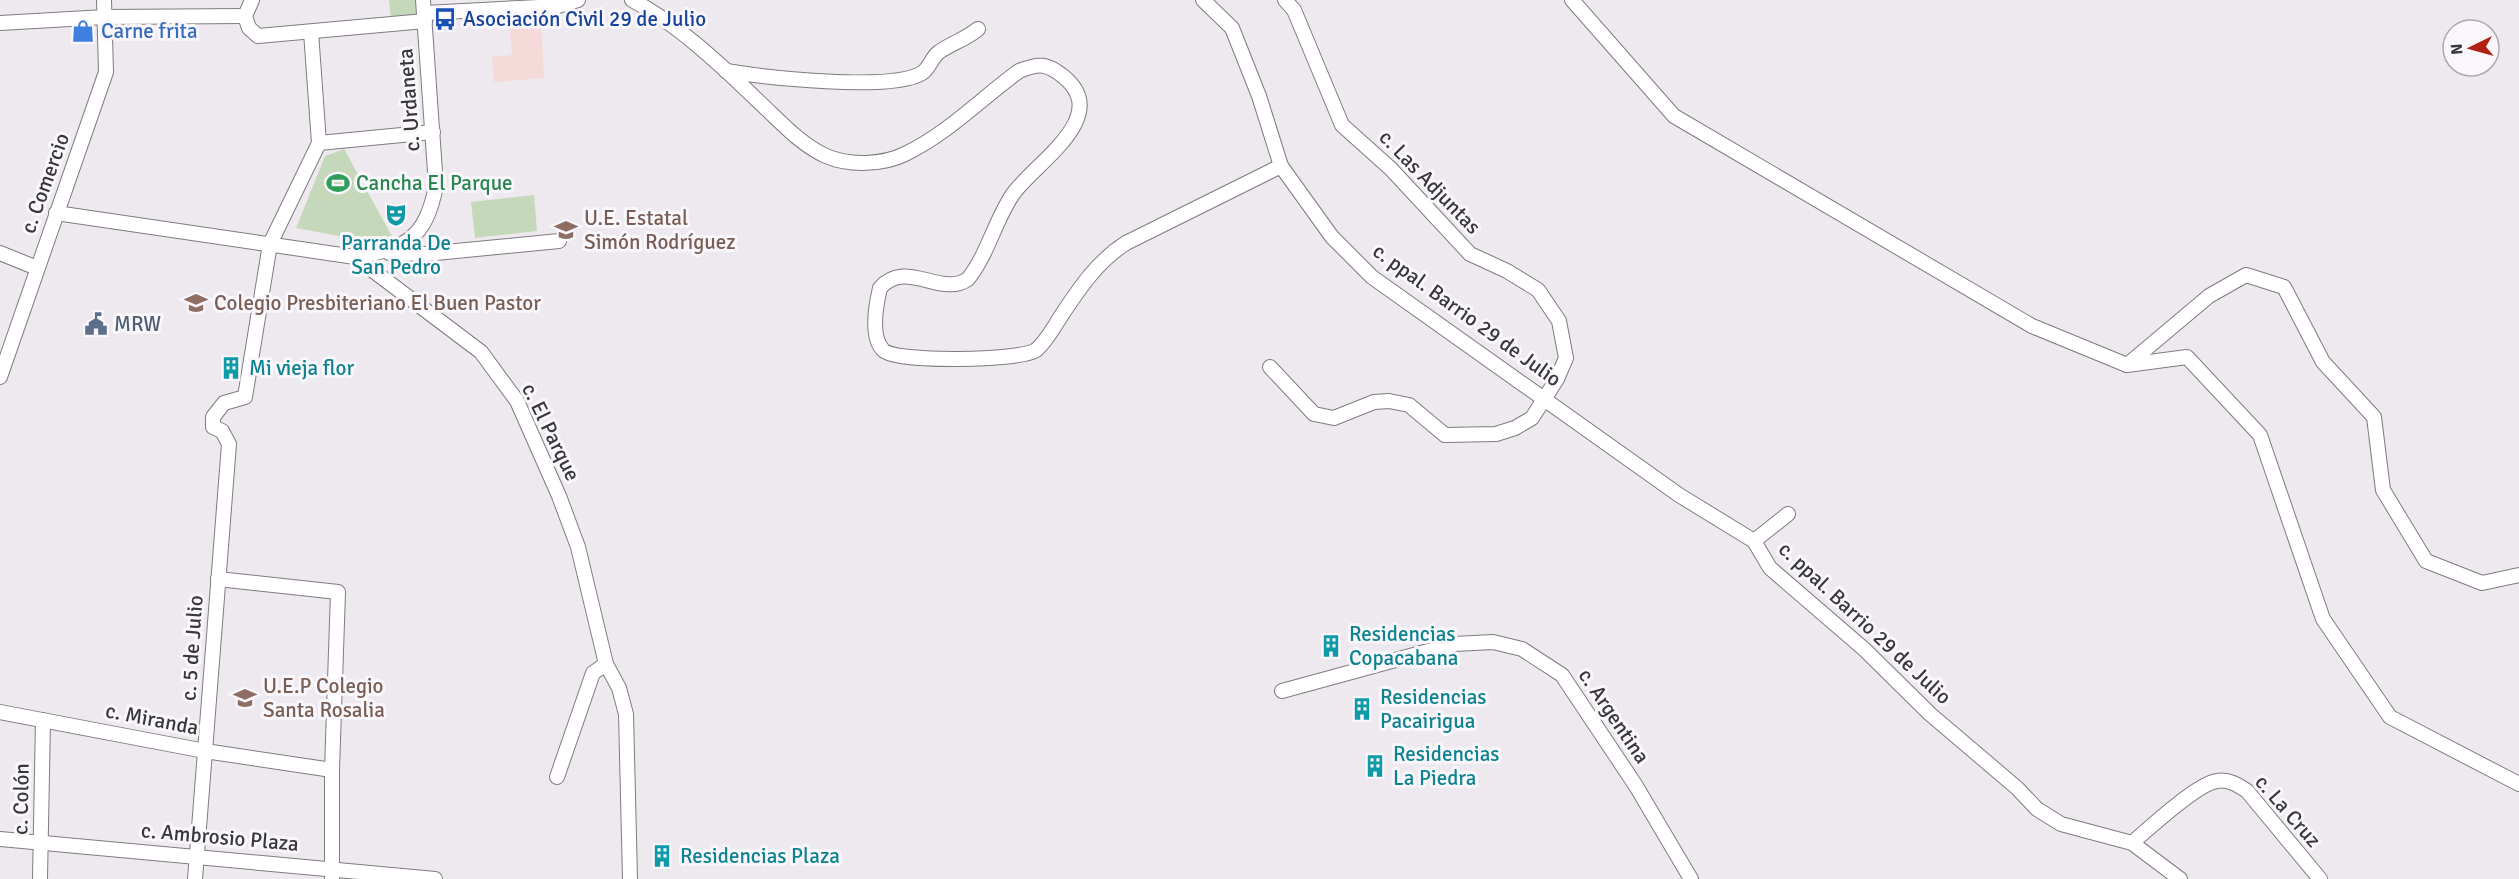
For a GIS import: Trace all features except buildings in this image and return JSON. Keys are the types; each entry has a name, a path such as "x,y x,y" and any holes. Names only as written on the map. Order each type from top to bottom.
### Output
{"street":[{"name":"c. Comercio","path":"0,377 106,72 104,0"},
{"path":"252,0 245,16 249,28 258,36 311,32 424,11 558,6 578,0"},
{"path":"632,0 653,12 726,71 780,123 812,149 841,161 868,163 903,155 925,143 1019,71 1032,66 1044,63 1054,68 1077,92 1080,100 1077,123 1013,194 968,279 963,282 940,283 911,276 894,277 880,288 875,316 879,342 888,354 897,357 1007,357 1033,352 1042,344 1074,296 1105,257 1126,243 1281,166"},
{"name":"c. ppal. Barrio 29 de Julio","path":"1203,0 1232,28 1281,166 1332,237 1372,277 1679,495 1754,541 1770,568 1863,649 1930,714 2017,788 2037,809 2061,824 2132,843 2180,879"},
{"name":"c. Las Adjuntas","path":"1270,367 1314,414 1322,417 1334,418 1374,402 1389,401 1409,405 1445,435 1496,434 1515,428 1532,418 1566,358 1565,341 1559,321 1538,290 1524,280 1470,254 1391,169 1342,124 1294,10 1285,0"},
{"path":"1572,0 1674,116 2032,326 2127,365 2187,357 2260,435 2323,619 2391,717 2519,784"},
{"name":"c. Urdaneta","path":"355,257 381,253 406,244 421,227 431,209 436,186 424,11"},
{"path":"0,23 105,18 245,16"},
{"path":"726,71 768,78 891,80 922,73 939,52 964,40 978,29"},
{"path":"270,244 319,143 311,32"},
{"path":"319,143 433,132"},
{"name":"c. El Parque","path":"56,213 355,257 481,352 517,401 559,496 578,547 606,664 619,688 626,714 630,879"},
{"path":"381,253 425,254 559,241"},
{"name":"c. 5 de Julio","path":"195,879 229,444 222,431 213,427 213,417 224,403 245,397 270,244"},
{"path":"0,253 37,268"},
{"path":"2127,365 2209,296 2246,275 2284,287 2323,362 2374,417 2383,490 2426,561 2482,583 2519,575"},
{"path":"1754,541 1788,514"},
{"path":"218,579 338,592 332,770 332,874"},
{"name":"c. Argentina","path":"1282,691 1454,644 1493,642 1522,649 1562,675 1636,786 1691,879"},
{"path":"557,777 593,674 606,664"},
{"name":"c. Miranda","path":"0,712 205,750 332,770"},
{"name":"c. Colón","path":"40,879 43,720"},
{"name":"c. La Cruz","path":"2132,843 2189,796 2215,781 2235,783 2247,791 2320,879"},
{"name":"c. Ambrosio Plaza","path":"0,839 198,856 332,874 435,879"}],"shaded area":[{"path":"541,19 544,78 494,82 492,57 512,55 509,22"}],"green space":[{"path":"389,0 418,0 419,17 391,20"},
{"name":"Cancha El Parque","path":"344,149 393,238 383,244 296,228 325,156"},
{"path":"534,195 537,231 475,238 471,202"}],"place":[{"name":"Asociación Civil 29 de Julio","path":"445,19"},
{"name":"Carne frita","path":"83,31"},
{"name":"Cancha El Parque","path":"338,183"},
{"name":"Parranda De San Pedro","path":"396,215"},
{"name":"U.E. Estatal Simón Rodríguez","path":"566,230"},
{"name":"Colegio Presbiteriano El Buen Pastor","path":"196,303"},
{"name":"MRW","path":"96,324"},
{"name":"Mi vieja flor","path":"231,368"},
{"name":"Residencias Copacabana","path":"1331,646"},
{"name":"U.E.P Colegio Santa Rosalia","path":"245,698"},
{"name":"Residencias Pacairigua","path":"1362,709"},
{"name":"Residencias La Piedra","path":"1375,766"},
{"name":"Residencias Plaza","path":"662,856"}]}
